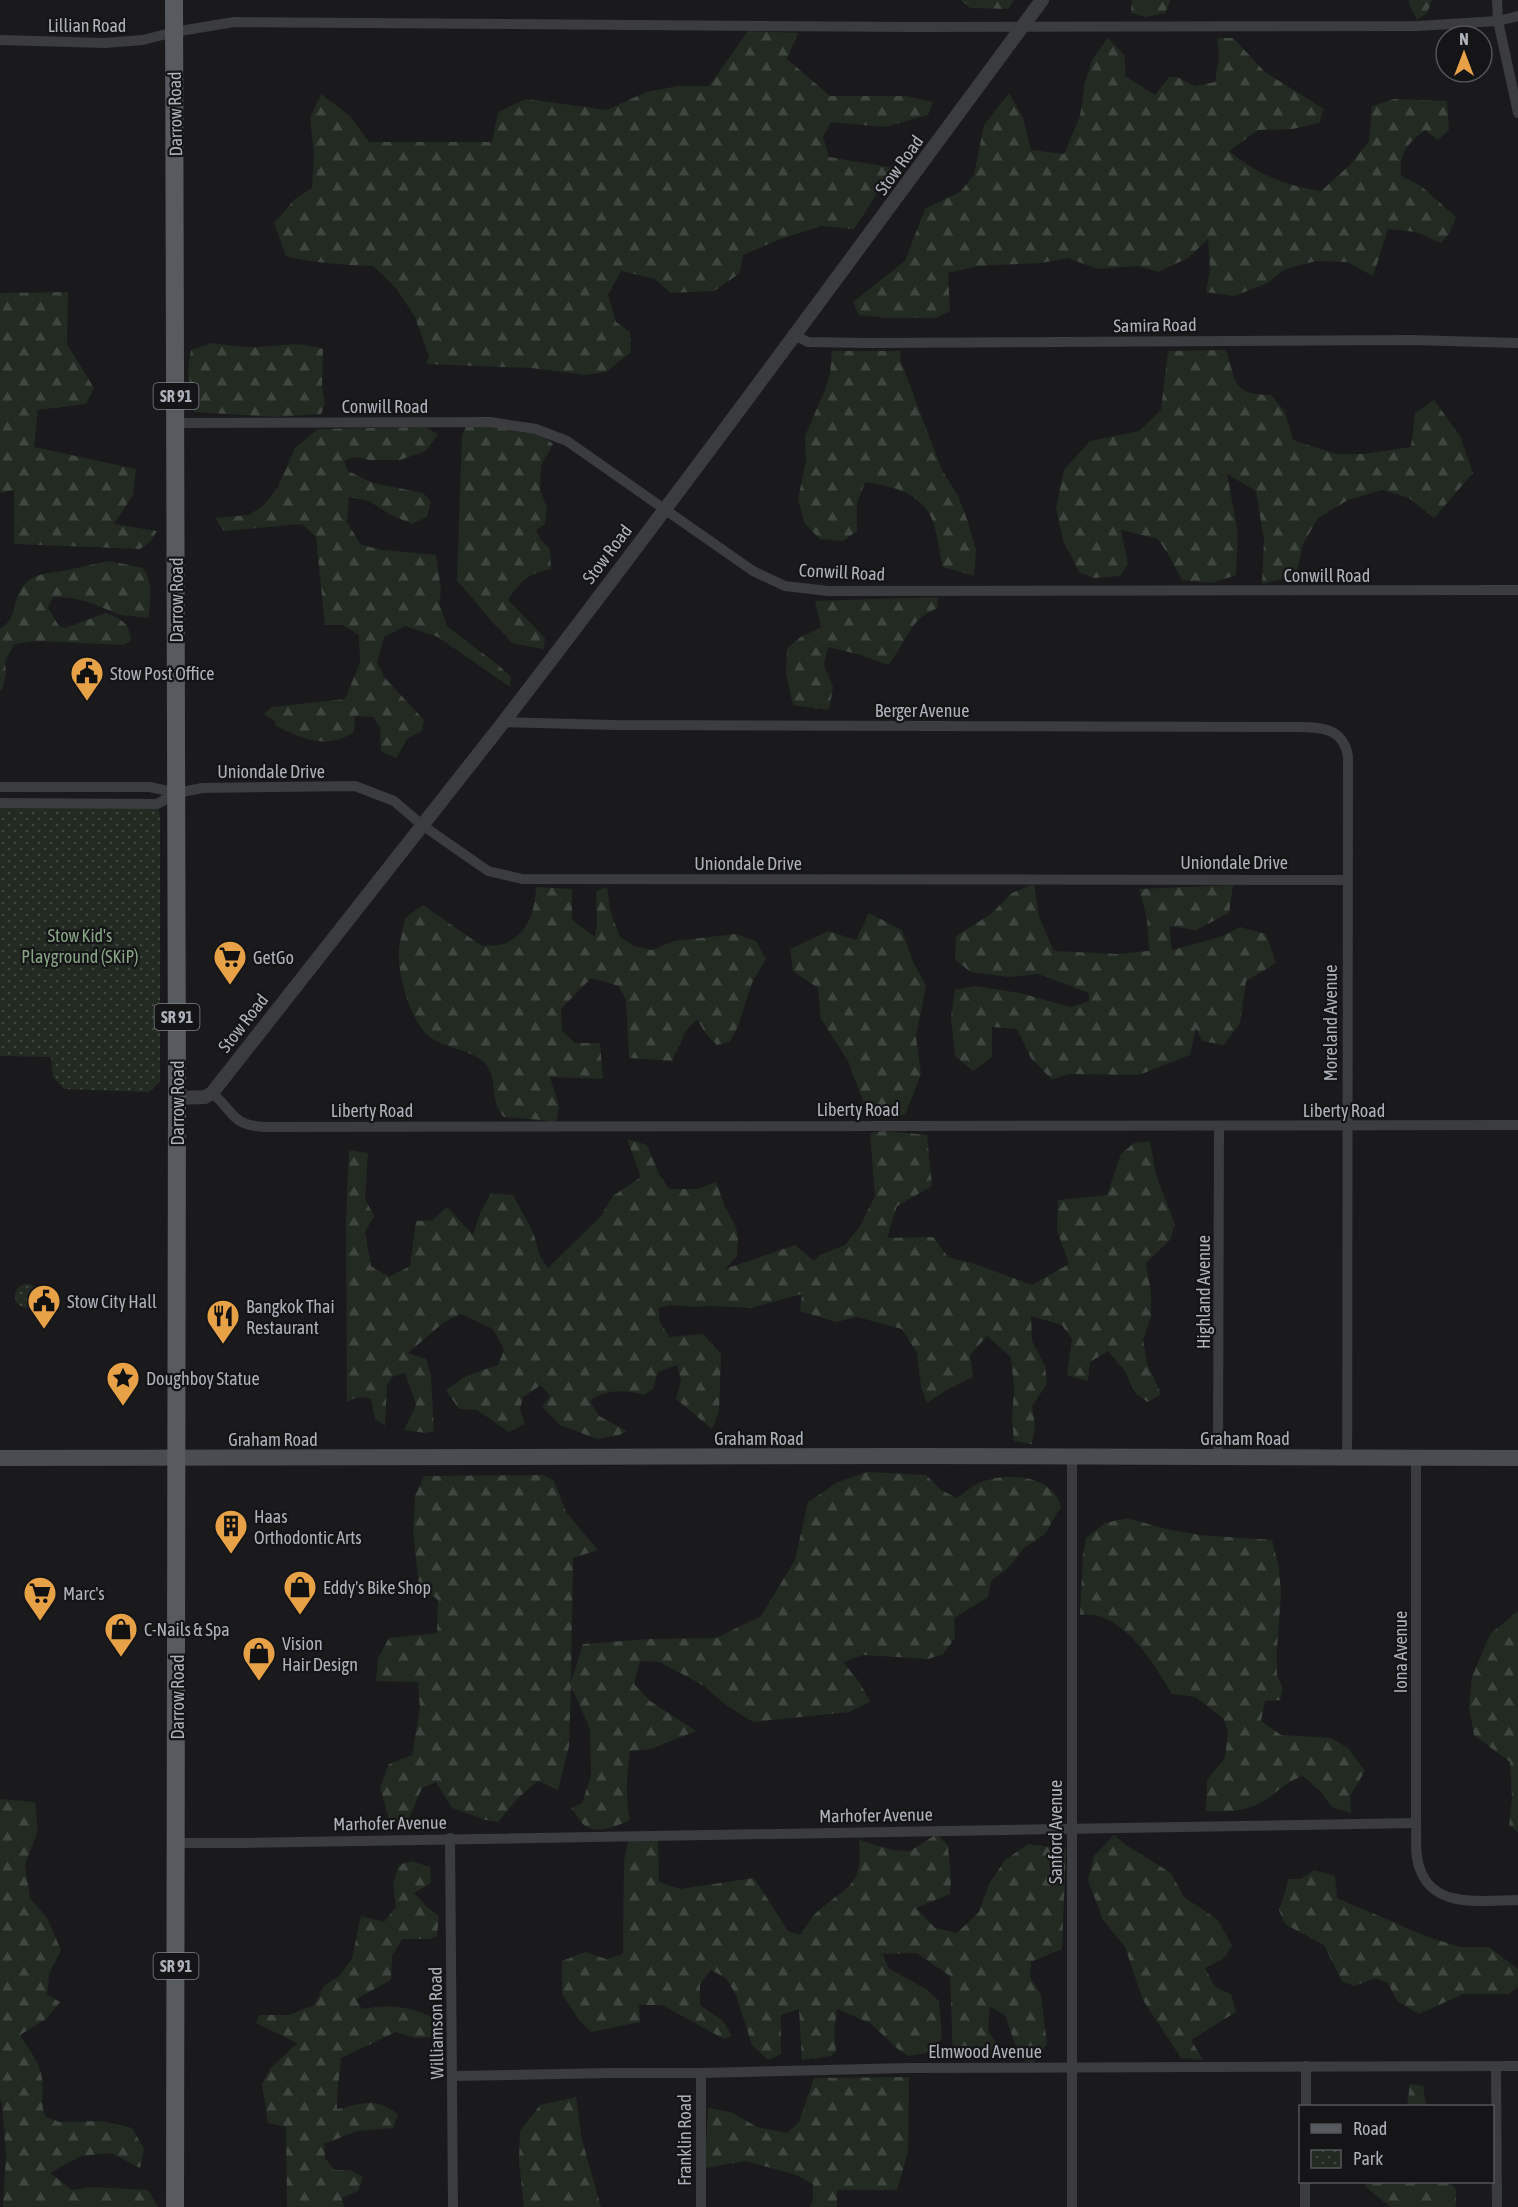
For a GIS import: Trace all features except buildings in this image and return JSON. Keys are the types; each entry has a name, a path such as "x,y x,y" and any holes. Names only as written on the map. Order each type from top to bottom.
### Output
{"main road":[{"name":"Darrow Road","path":"174,0 177,792 176,2207"},
{"name":"Graham Road","path":"0,1458 1518,1458"}],"street":[{"name":"Stow Road","path":"212,1093 503,722 893,203 1042,0"},
{"path":"1497,0 1498,21 1518,113"},
{"name":"Lillian Road","path":"0,40 105,43 143,40 174,32 234,22 1022,27 1418,26 1498,21 1518,16"},
{"name":"Samira Road","path":"794,335 808,342 868,343 1423,340 1518,343"},
{"name":"Conwill Road","path":"176,423 479,422 520,426 547,432 567,441 753,571 785,586 810,589 898,591 1518,590"},
{"name":"Berger Avenue","path":"503,722 706,726 1276,727 1330,730 1340,736"},
{"name":"Moreland Avenue","path":"1340,736 1347,747 1348,757 1347,1457"},
{"path":"0,786 150,787 177,792"},
{"name":"Uniondale Drive","path":"177,792 202,788 355,786 394,801 422,825 488,871 522,879 1347,880"},
{"path":"0,803 157,804 177,792"},
{"path":"177,1098 205,1097 212,1093"},
{"name":"Liberty Road","path":"212,1093 238,1122 265,1127 1518,1125"},
{"name":"Highland Avenue","path":"1218,1457 1219,1126"},
{"name":"Sanford Avenue","path":"1072,1457 1072,2207"},
{"name":"Iona Avenue","path":"1416,1458 1416,1823"},
{"path":"1416,1823 1419,1868 1425,1880 1435,1891 1459,1900 1518,1900"},
{"name":"Marhofer Avenue","path":"177,1842 242,1843 1416,1823"},
{"name":"Williamson Road","path":"450,1838 453,2207"},
{"path":"1306,2066 1306,2105"},
{"path":"1496,2066 1497,2207"},
{"name":"Elmwood Avenue","path":"453,2076 909,2068 1518,2066"},
{"name":"Franklin Road","path":"700,2073 701,2207"},
{"path":"1305,2183 1305,2207"}],"green space":[{"path":"961,0 1014,0 1008,9 970,8"},
{"path":"1132,0 1171,0 1165,13 1146,17 1131,13"},
{"path":"1409,0 1432,0 1427,13 1417,20"},
{"path":"748,31 798,33 787,59 830,96 906,96 933,102 928,115 885,127 831,122 823,137 829,157 894,168 854,229 821,226 778,240 743,255 740,273 714,291 671,293 655,279 621,271 608,295 616,322 630,332 631,352 606,372 585,375 532,368 426,364 429,357 415,317 396,288 373,266 329,263 286,256 274,223 295,199 312,188 314,153 310,118 321,94 350,116 369,142 492,142 498,112 526,99 607,110 646,92 678,86 709,86"},
{"path":"1108,38 1125,56 1125,76 1155,95 1169,77 1177,77 1195,86 1215,82 1219,57 1217,38 1233,38 1265,72 1324,109 1319,123 1293,129 1258,130 1229,151 1260,172 1308,189 1321,191 1350,165 1369,141 1372,106 1394,99 1447,101 1449,130 1438,140 1425,130 1414,139 1403,154 1401,176 1421,186 1456,217 1449,234 1441,243 1416,232 1388,229 1373,276 1347,262 1316,261 1285,269 1268,283 1234,296 1206,292 1210,270 1208,239 1188,258 1158,272 1138,266 1098,269 1068,258 1041,263 978,266 948,273 950,311 936,318 886,318 859,315 853,302 905,261 925,209 960,192 974,175 984,125 1009,93 1023,118 1031,150 1064,154 1080,116 1085,82 1093,58"},
{"path":"68,292 67,344 94,388 86,404 38,410 34,447 136,469 133,495 114,524 157,531 150,542 140,549 14,544 14,490 0,493 0,293"},
{"path":"212,343 249,347 299,345 323,349 322,386 325,404 321,414 276,417 194,412 188,370 191,350"},
{"path":"1226,350 1238,385 1249,392 1271,395 1285,412 1293,440 1336,454 1363,454 1411,447 1415,413 1434,400 1460,436 1473,473 1434,518 1409,498 1382,490 1348,500 1318,518 1303,544 1296,575 1262,584 1264,540 1256,491 1227,474 1238,533 1236,575 1212,583 1182,580 1158,539 1121,530 1128,564 1120,576 1094,578 1079,572 1063,540 1056,508 1064,470 1090,441 1139,431 1161,410 1168,351"},
{"path":"832,351 901,351 900,359 942,470 958,496 968,522 976,550 974,576 943,567 930,515 918,500 884,485 865,482 857,503 857,531 843,541 820,539 805,524 798,500 806,460 805,436 825,390 830,374"},
{"path":"425,427 438,434 426,451 400,460 370,460 355,457 344,461 348,471 373,483 423,493 431,502 427,517 412,524 389,514 369,501 349,497 347,522 361,545 383,550 436,555 441,590 439,604 447,626 511,677 510,687 438,637 405,626 384,637 377,662 384,677 424,720 422,731 408,738 396,758 381,751 380,727 373,717 355,716 354,732 334,740 315,741 286,731 276,726 275,721 264,714 272,707 345,699 360,663 359,635 343,625 325,625 316,537 302,524 224,531 215,518 249,515 264,505 278,487 295,448 318,429"},
{"path":"466,427 524,430 535,433 553,444 541,466 540,490 547,508 545,524 536,530 540,539 550,549 551,569 525,579 508,600 545,638 544,649 511,643 457,581 462,435"},
{"path":"109,561 143,568 150,585 148,618 121,615 71,598 53,597 48,608 59,626 65,628 106,613 116,617 127,626 131,641 123,645 35,641 14,644 5,662 6,674 2,690 0,690 0,629 11,618 23,586 39,575"},
{"path":"938,597 937,608 915,623 888,665 861,655 828,647 824,665 833,687 829,710 793,705 786,674 787,648 801,637 821,627 815,601"},
{"name":"Stow Kid's Playground (SKiP)","path":"0,803 157,804 160,817 160,1081 149,1092 64,1089 53,1077 51,1057 0,1056"},
{"path":"1034,884 1039,917 1054,951 1117,954 1149,951 1147,918 1139,889 1233,885 1229,913 1196,930 1169,926 1172,950 1223,936 1240,927 1266,934 1276,963 1246,981 1240,1023 1224,1045 1202,1041 1196,1028 1190,1055 1139,1075 1068,1074 1052,1080 1031,1058 1017,1029 992,1027 992,1057 973,1071 955,1056 951,1017 955,990 975,986 1020,993 1070,1007 1089,1001 1089,993 1038,974 1009,977 971,972 955,960 956,936 991,914 1012,893"},
{"path":"536,887 572,889 572,920 595,937 596,891 607,887 610,910 620,937 634,946 652,950 674,941 736,934 756,941 766,959 752,983 738,1026 730,1042 717,1045 706,1034 697,1019 686,1031 672,1061 629,1058 626,1000 619,986 591,978 561,1009 562,1031 575,1043 600,1043 603,1079 550,1077 559,1106 556,1123 504,1117 499,1111 492,1077 485,1063 474,1055 431,1038 417,1022 403,985 399,946 405,918 423,905 482,946 506,943 514,939 525,927 532,912"},
{"path":"869,913 902,930 913,962 926,985 916,1037 921,1074 905,1115 878,1116 865,1106 848,1061 821,1019 818,988 793,971 790,949 828,931 856,940"},
{"path":"885,1131 927,1135 932,1186 897,1206 887,1238 933,1237 948,1257 975,1264 1032,1285 1069,1264 1057,1230 1058,1200 1107,1195 1121,1154 1134,1143 1150,1141 1156,1175 1175,1224 1170,1240 1146,1263 1151,1292 1151,1317 1143,1340 1147,1363 1161,1394 1148,1402 1136,1394 1124,1370 1108,1351 1090,1362 1088,1381 1067,1375 1072,1339 1062,1325 1031,1316 1032,1341 1045,1366 1047,1384 1032,1406 1035,1426 1032,1444 1014,1441 1012,1421 1014,1388 1011,1357 987,1336 970,1355 973,1377 927,1403 921,1387 917,1353 902,1329 857,1317 836,1322 800,1311 802,1294 751,1308 672,1305 658,1308 660,1322 669,1337 703,1334 721,1354 719,1412 712,1429 676,1399 681,1380 677,1365 658,1372 653,1389 644,1395 616,1391 603,1394 590,1401 599,1416 627,1431 619,1435 597,1439 560,1425 542,1407 550,1396 541,1385 523,1397 520,1409 525,1424 509,1432 477,1410 459,1409 446,1390 466,1376 498,1365 504,1350 493,1329 461,1314 444,1322 408,1353 426,1359 431,1376 434,1431 426,1433 404,1430 416,1405 405,1373 392,1377 387,1386 385,1426 375,1419 371,1399 359,1398 347,1402 346,1221 349,1150 368,1153 365,1199 374,1216 365,1232 371,1266 389,1277 410,1266 416,1221 433,1220 447,1207 473,1235 480,1213 491,1193 513,1195 533,1232 540,1256 548,1268 601,1216 613,1196 641,1177 627,1139 647,1145 659,1174 669,1189 698,1189 716,1182 725,1207 736,1227 738,1238 737,1256 725,1269 795,1245 814,1261 820,1255 845,1245 860,1226 875,1196 870,1133"},
{"path":"27,1284 35,1288 39,1296 35,1304 27,1308 19,1304 15,1296 19,1288"},
{"path":"867,1472 926,1475 941,1490 957,1498 975,1485 992,1479 1015,1477 1027,1479 1039,1482 1048,1488 1056,1496 1061,1506 1045,1534 1024,1548 1008,1568 991,1581 988,1597 954,1618 955,1638 943,1654 928,1659 863,1655 843,1662 860,1683 870,1702 849,1712 753,1722 726,1705 704,1686 660,1662 640,1661 634,1684 650,1701 696,1731 651,1749 630,1751 627,1802 630,1820 606,1829 588,1828 571,1808 582,1803 591,1776 590,1729 571,1686 569,1746 558,1790 538,1781 519,1797 498,1822 452,1808 436,1782 422,1788 406,1825 389,1820 380,1787 389,1764 412,1755 420,1708 418,1682 376,1681 378,1658 389,1638 437,1633 438,1600 419,1585 413,1533 415,1496 424,1476 543,1475 554,1481 566,1512 598,1550 573,1558 571,1682 583,1644 650,1639 716,1638 761,1616 795,1560 808,1502 838,1482"},
{"path":"1127,1518 1166,1529 1200,1535 1272,1540 1279,1568 1281,1593 1277,1675 1283,1688 1280,1700 1265,1701 1261,1721 1281,1735 1331,1738 1348,1748 1365,1771 1350,1796 1351,1813 1332,1807 1320,1791 1303,1776 1252,1807 1232,1811 1206,1811 1207,1780 1225,1758 1228,1731 1223,1718 1195,1697 1172,1694 1146,1654 1123,1629 1095,1615 1080,1615 1086,1538 1105,1523"},
{"path":"1518,1611 1518,1832 1509,1825 1512,1798 1510,1762 1474,1735 1469,1707 1472,1677 1490,1634"},
{"path":"0,1799 35,1802 38,1830 25,1865 30,1898 47,1918 61,1950 49,1974 47,1995 60,2002 46,2019 20,2035 41,2072 45,2116 59,2122 102,2121 132,2128 144,2149 140,2168 111,2153 81,2156 50,2173 72,2190 93,2187 148,2190 158,2207 3,2207 6,2155 0,2098"},
{"path":"937,1834 948,1846 950,1894 916,1908 935,1928 957,1933 979,1912 989,1884 1005,1860 1028,1844 1066,1849 1062,1949 1031,1962 1030,1977 1041,1995 1047,2044 1033,2063 1020,2059 1005,2015 990,2007 988,2031 1000,2049 993,2059 960,2057 953,2051 950,1976 917,1953 883,1954 888,1968 926,1989 939,2001 942,2038 933,2052 909,2056 899,2050 870,2023 837,2009 834,2033 836,2051 831,2056 802,2060 799,2009 781,2015 781,2054 768,2060 752,2045 736,1995 726,1978 711,1970 700,1984 700,2005 723,2021 732,2036 724,2039 662,2005 639,2005 640,2022 591,2032 579,2020 562,1994 562,1961 585,1952 606,1959 623,1954 624,1860 629,1838 658,1839 659,1882 680,1889 754,1878 788,1931 800,1935 814,1915 849,1886 855,1878 860,1857 859,1840 892,1850 910,1851"},
{"path":"1114,1835 1171,1873 1184,1897 1218,1920 1232,1946 1223,1959 1205,1968 1215,1987 1231,1994 1236,2012 1191,2040 1203,2060 1181,2058 1143,2000 1125,1947 1103,1920 1088,1880 1094,1856"},
{"path":"411,1861 430,1867 431,1883 414,1893 439,1916 437,1936 431,1939 402,1939 392,1956 391,1980 356,1999 362,2009 403,2008 431,2017 440,2023 436,2037 414,2038 396,2032 341,2058 337,2109 368,2103 381,2105 398,2114 393,2128 357,2131 324,2144 325,2158 334,2170 350,2170 363,2177 358,2191 342,2198 344,2207 287,2207 286,2127 268,2123 262,2084 270,2069 297,2043 256,2023 259,2015 289,2015 314,2005 324,1986 339,1976 352,1959 361,1916 384,1922 396,1907 393,1884 399,1865"},
{"path":"1314,1870 1335,1876 1337,1898 1428,1937 1460,1947 1489,1947 1518,1969 1518,1987 1508,1994 1463,1994 1419,2014 1397,2001 1388,1983 1376,1978 1354,1986 1342,1981 1324,1945 1285,1924 1279,1910 1289,1879 1301,1879"},
{"path":"909,2077 908,2152 897,2190 837,2190 837,2207 810,2207 813,2201 813,2184 796,2175 746,2161 705,2168 708,2108 731,2112 757,2127 787,2133 799,2122 814,2078"},
{"path":"1410,2084 1423,2086 1426,2105 1407,2105"},
{"path":"576,2097 582,2140 601,2207 524,2207 519,2161 520,2131 540,2105"},
{"path":"1364,2183 1450,2183 1456,2189 1456,2207 1390,2207"}],"place":[{"name":"Stow Post Office","path":"87,702"},
{"name":"GetGo","path":"230,986"},
{"name":"Stow City Hall","path":"44,1330"},
{"name":"Bangkok Thai Restaurant","path":"223,1345"},
{"name":"Doughboy Statue","path":"123,1407"},
{"name":"Haas Orthodontic Arts","path":"231,1555"},
{"name":"Eddy's Bike Shop","path":"300,1616"},
{"name":"Marc's","path":"40,1622"},
{"name":"C-Nails & Spa","path":"121,1658"},
{"name":"Vision Hair Design","path":"259,1682"}]}
